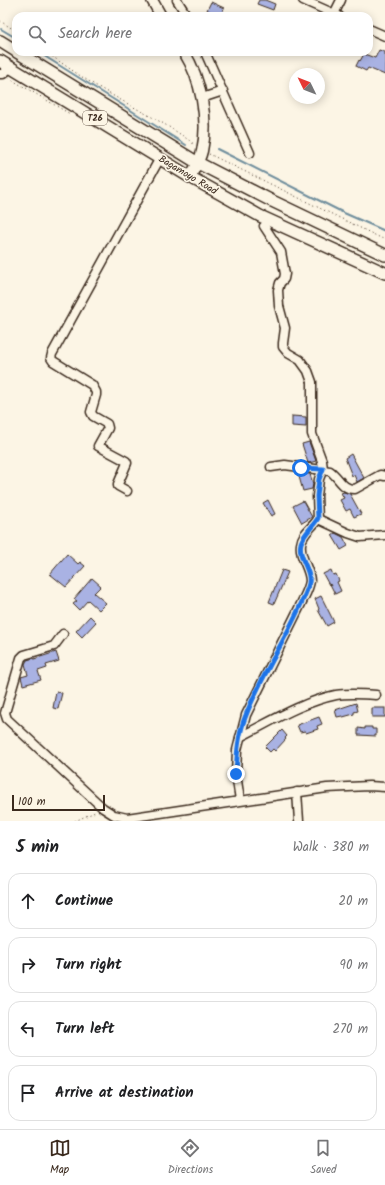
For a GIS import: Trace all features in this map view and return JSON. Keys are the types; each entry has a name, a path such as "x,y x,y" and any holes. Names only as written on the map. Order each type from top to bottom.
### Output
{"highway":[{"name":"Bagamoyo Road","path":"0,41 12,49"},
{"name":"Bagamoyo Road","path":"23,56 198,163 270,200 385,254"},
{"name":"Bagamoyo Road","path":"0,61 190,176 260,216 385,273"}],"main road":[{"path":"154,0 160,12"},
{"path":"187,56 191,62 197,79 202,98 204,118 202,151 198,163 190,176"}],"street":[{"path":"177,0 184,12"},
{"path":"303,0 330,12"},
{"path":"338,12 341,0"},
{"path":"373,31 385,36"},
{"path":"207,56 250,153"},
{"path":"0,74 3,74 10,67"},
{"path":"202,98 223,91"},
{"path":"127,492 118,486 118,484 128,463 98,446 108,428 108,424 93,416 91,412 96,392 92,385 53,361 51,358 160,158"},
{"path":"240,800 236,774 237,750 240,737 246,715 301,604 308,586 309,575 303,561 301,544 305,534 318,518 317,496 319,479 323,469 322,461 312,434 312,382 308,371 300,360 288,353 283,347 285,328 279,306 278,290 285,274 281,252 264,226"},
{"path":"271,467 285,465 323,469 333,472 345,486 351,489 355,489 380,475 385,476"},
{"path":"318,518 348,533 360,537 385,535"},
{"path":"63,634 54,646 24,655 21,658 5,713 7,719 103,808 114,815 127,818 327,788 369,786 385,787"},
{"path":"240,737 320,699 338,695 376,695"},
{"path":"297,792 299,821"}],"path":[{"path":"0,21 12,28"},
{"path":"52,56 100,88 186,138 202,151 385,240"},
{"path":"75,821 103,808"}],"building":[{"path":"259,0 265,0 275,4 273,10 257,4"},
{"path":"211,2 224,8 222,12 212,12 207,10"},
{"path":"379,50 385,52 385,75 368,68 366,71 356,66 363,56 375,58"},
{"path":"292,416 306,417 306,427 292,426"},
{"path":"309,442 316,461 308,463 302,444"},
{"path":"351,454 364,478 357,482 354,475 352,476 345,458"},
{"path":"298,473 310,474 313,484 312,489 303,491"},
{"path":"344,492 350,494 361,514 354,517 350,509 346,511 340,500 344,498 341,493"},
{"path":"268,500 275,514 271,516 263,503"},
{"path":"303,501 312,517 302,523 293,506"},
{"path":"335,533 343,537 348,546 341,550 332,535"},
{"path":"67,554 78,564 80,562 85,566 66,587 50,574"},
{"path":"282,570 288,572 274,604 269,602"},
{"path":"331,570 333,575 336,574 339,581 337,582 341,591 335,594 323,574"},
{"path":"92,578 101,586 94,593 106,603 99,610 88,600 79,610 73,604 77,601 74,599"},
{"path":"321,596 334,622 327,626 318,610 319,609 315,599"},
{"path":"90,616 96,622 82,637 76,631"},
{"path":"56,652 59,661 46,665 47,668 38,671 41,680 23,685 21,677 28,675 25,664 27,660"},
{"path":"56,692 62,693 58,709 53,708"},
{"path":"356,703 358,711 354,712 354,714 337,717 335,710"},
{"path":"372,708 385,708 385,717 372,717"},
{"path":"319,717 322,724 317,726 318,729 306,733 305,731 300,732 297,725"},
{"path":"365,727 372,727 372,729 376,729 376,736 358,735 358,728 365,729"},
{"path":"282,730 287,736 285,738 286,739 275,751 273,749 270,752 265,747"}],"waterway":[{"path":"1,29 12,36"},
{"path":"44,56 186,145"},
{"path":"217,149 344,213 385,231"}],"route":[{"path":"236,774 237,750 246,715 301,604 310,581 303,561 301,544 305,534 316,522 319,516 316,501 319,479 323,469 301,468"}]}
